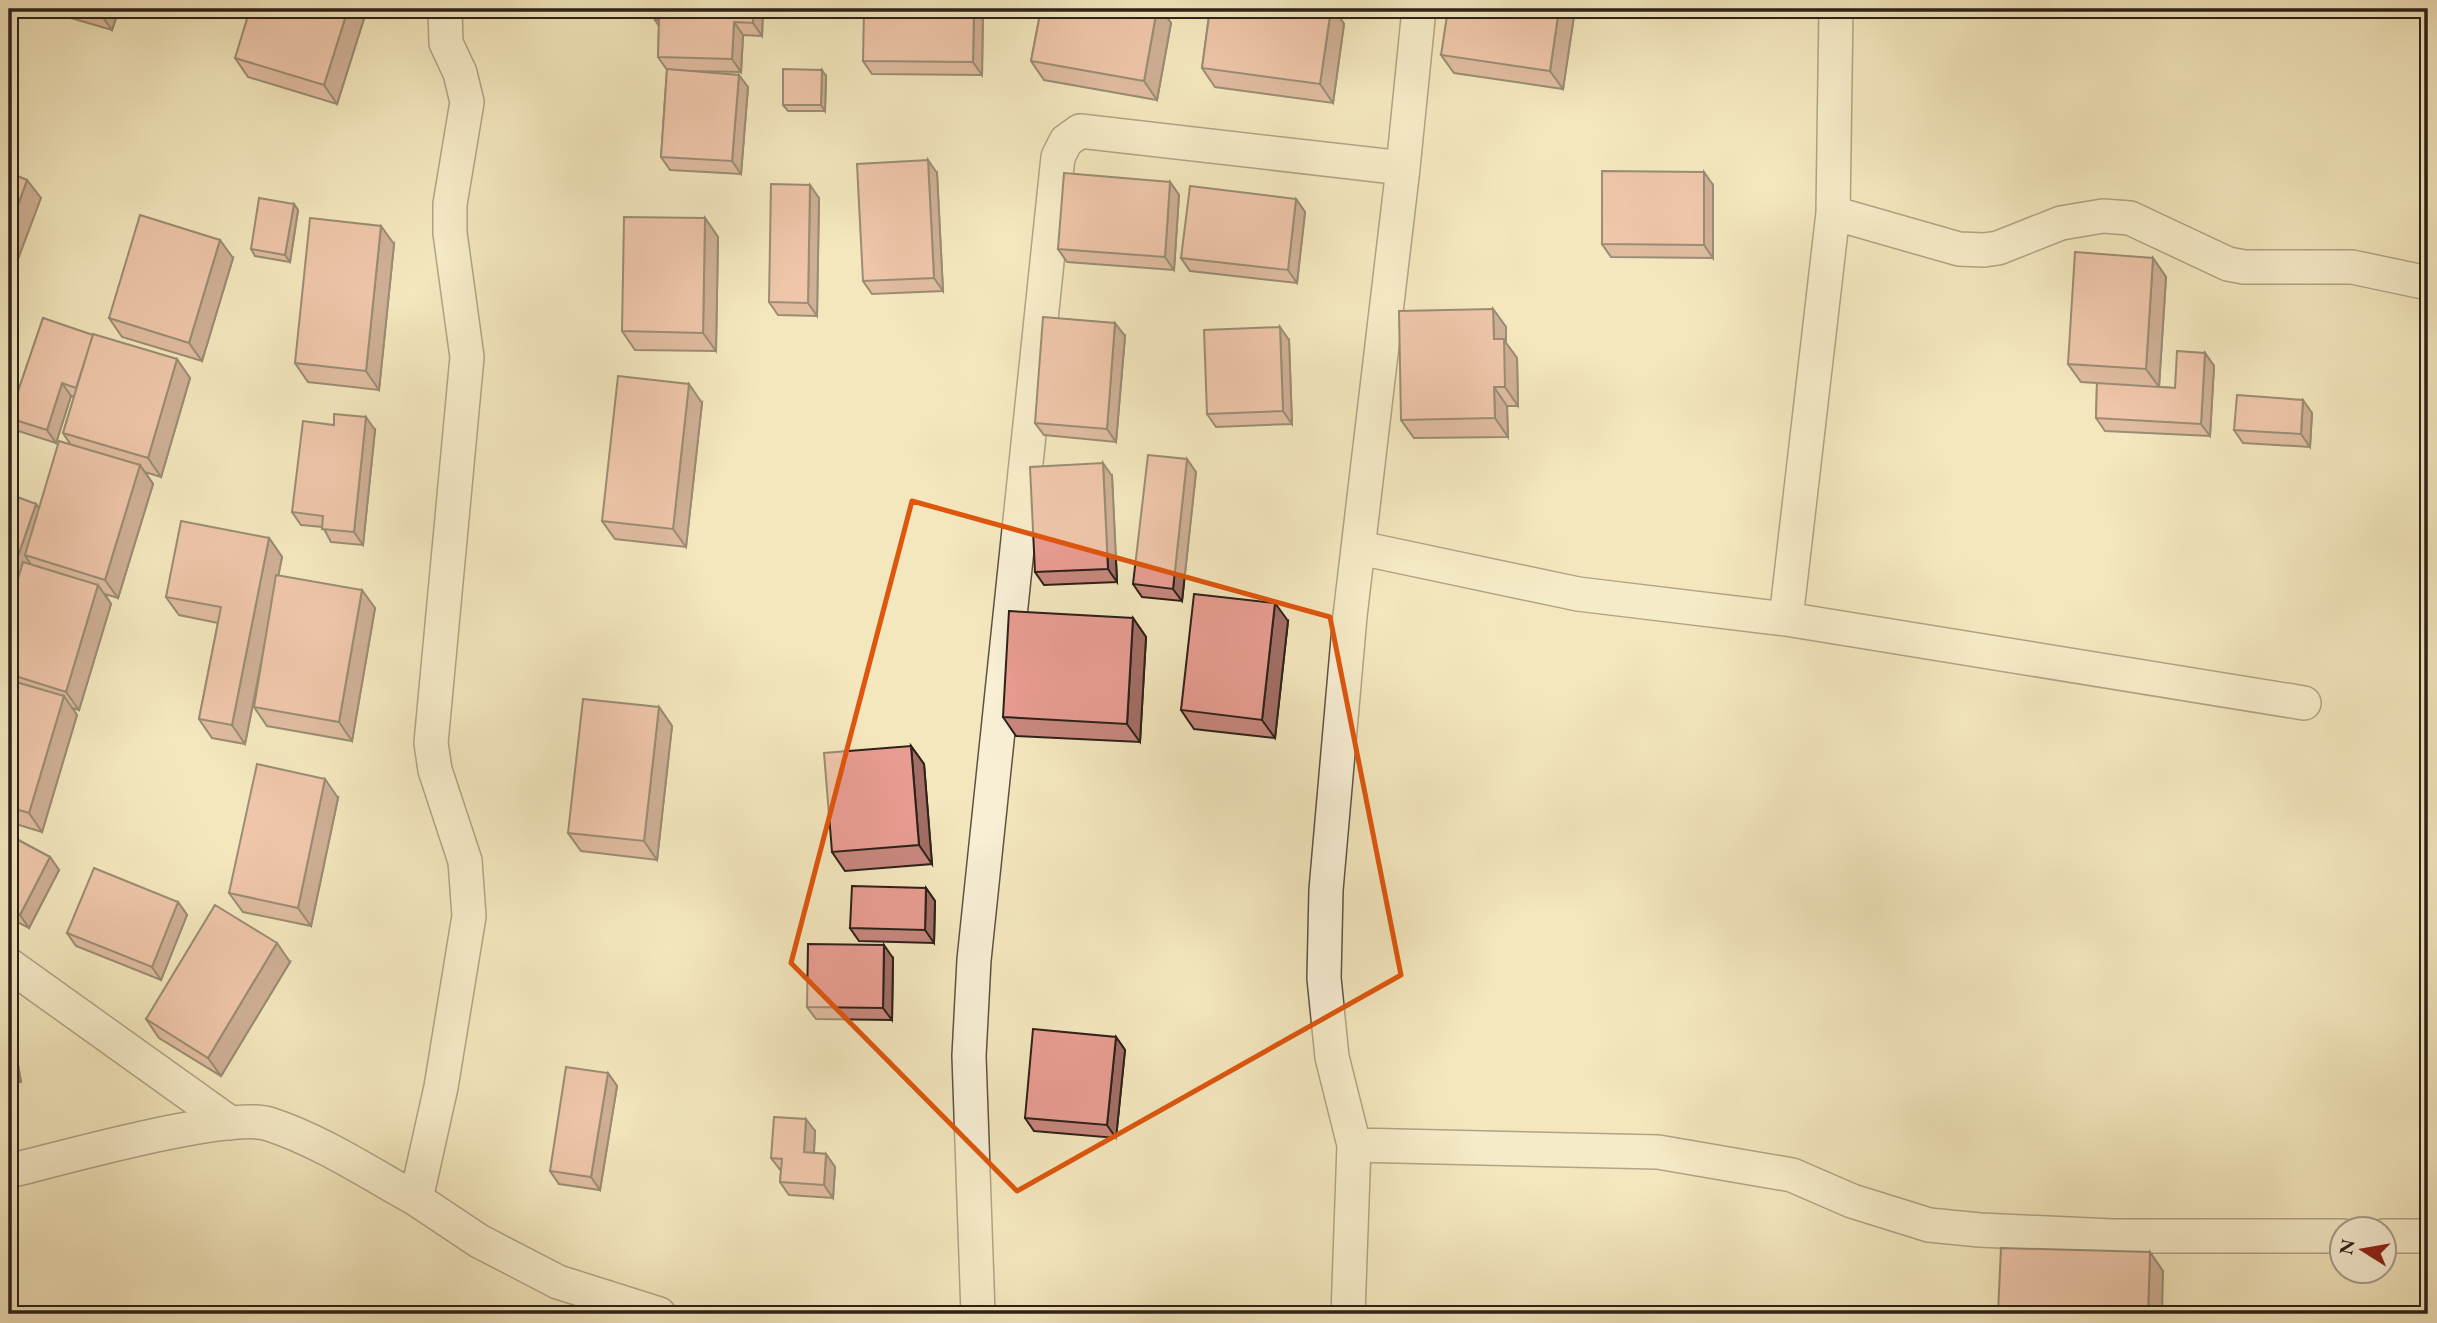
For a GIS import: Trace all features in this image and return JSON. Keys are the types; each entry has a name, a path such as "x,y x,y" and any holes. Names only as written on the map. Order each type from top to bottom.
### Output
{"street":[{"path":"416,1199 441,1087 469,916 465,861 435,770 430,743 467,357 450,233 450,204 467,102 460,73 446,43 445,9"},
{"path":"1348,1314 1354,1145 1332,1057 1324,978 1326,890 1350,616 1360,548 1419,9"},
{"path":"1786,619 1833,213 1836,9"},
{"path":"978,1314 969,1056 974,960 1058,157 1066,141 1080,131 1403,168"},
{"path":"1833,213 1959,249 1984,250 1998,248 2061,223 2103,216 2130,218 2228,264 2244,267 2352,267 2428,283"},
{"path":"1360,548 1578,594 1786,619 2304,703"},
{"path":"9,965 230,1123"},
{"path":"9,1171 166,1134 230,1123 267,1123 317,1144 416,1199 479,1241 558,1282 659,1314"},
{"path":"1354,1145 1658,1153 1792,1175 1852,1201 1929,1225 1980,1230 2112,1236 2328,1236"},
{"path":"2398,1236 2428,1236"}],"highlighted area":[{"path":"912,501 1330,617 1401,975 1017,1191 791,963"}],"building":[{"path":"250,9 348,9 324,85 235,58"},
{"path":"655,9 753,9 753,23 734,22 732,59 658,57 659,20 655,20"},
{"path":"864,9 974,9 973,62 863,61"},
{"path":"1041,9 1157,9 1144,81 1031,61"},
{"path":"1210,9 1331,9 1320,84 1202,68"},
{"path":"1448,9 1559,9 1550,71 1441,55"},
{"path":"667,69 739,75 732,161 661,157"},
{"path":"783,69 822,70 821,105 783,105"},
{"path":"928,160 934,278 863,281 857,164"},
{"path":"1602,171 1704,172 1704,245 1602,244"},
{"path":"9,172 27,180 9,230"},
{"path":"1064,173 1170,182 1165,257 1058,249"},
{"path":"771,184 810,185 808,303 769,302"},
{"path":"1190,186 1296,199 1288,270 1181,258"},
{"path":"259,198 294,204 285,255 251,249"},
{"path":"140,215 220,240 189,343 109,318"},
{"path":"624,217 705,218 703,333 622,331"},
{"path":"310,218 381,226 366,371 295,363"},
{"path":"2075,252 2153,258 2146,369 2068,364"},
{"path":"1493,309 1494,339 1504,339 1505,387 1494,387 1495,418 1401,420 1399,311"},
{"path":"1043,317 1115,323 1107,429 1035,423"},
{"path":"43,318 93,335 76,388 62,383 47,430 9,418"},
{"path":"1280,327 1283,411 1207,414 1204,330"},
{"path":"93,334 177,359 148,458 63,433"},
{"path":"2177,351 2205,353 2201,424 2096,418 2097,383 2175,388"},
{"path":"618,376 689,384 673,529 602,521"},
{"path":"2237,395 2303,400 2301,434 2234,430"},
{"path":"334,414 366,417 354,532 322,529 323,516 292,512 303,421 334,425"},
{"path":"59,441 140,465 105,580 25,555"},
{"path":"1148,455 1187,459 1173,589 1133,584"},
{"path":"1103,463 1108,569 1035,572 1030,467"},
{"path":"9,494 36,504 9,582"},
{"path":"181,521 269,538 232,725 199,719 221,607 166,597"},
{"path":"23,562 98,585 66,692 9,674 9,609"},
{"path":"276,575 362,590 339,722 254,707"},
{"path":"1194,594 1275,603 1262,720 1181,710"},
{"path":"1009,611 1133,618 1127,724 1003,717"},
{"path":"9,680 64,696 29,813 9,807"},
{"path":"583,699 659,707 644,841 568,833"},
{"path":"911,746 919,845 832,852 824,753"},
{"path":"257,764 325,779 298,908 229,893"},
{"path":"9,835 50,857 20,915 9,910"},
{"path":"94,868 178,902 152,967 67,933"},
{"path":"852,886 926,888 925,930 850,928"},
{"path":"215,905 277,943 208,1058 146,1019"},
{"path":"808,944 884,945 883,1008 807,1007"},
{"path":"1033,1029 1116,1037 1107,1125 1025,1118"},
{"path":"566,1067 608,1073 591,1177 550,1171"},
{"path":"774,1117 806,1119 804,1152 826,1154 824,1185 780,1182 782,1159 771,1158"},
{"path":"2001,1248 2150,1252 2148,1314 1998,1313"},
{"path":"1056,1308 1130,1314 1055,1314"},
{"path":"530,1310 554,1314 529,1314"}]}
